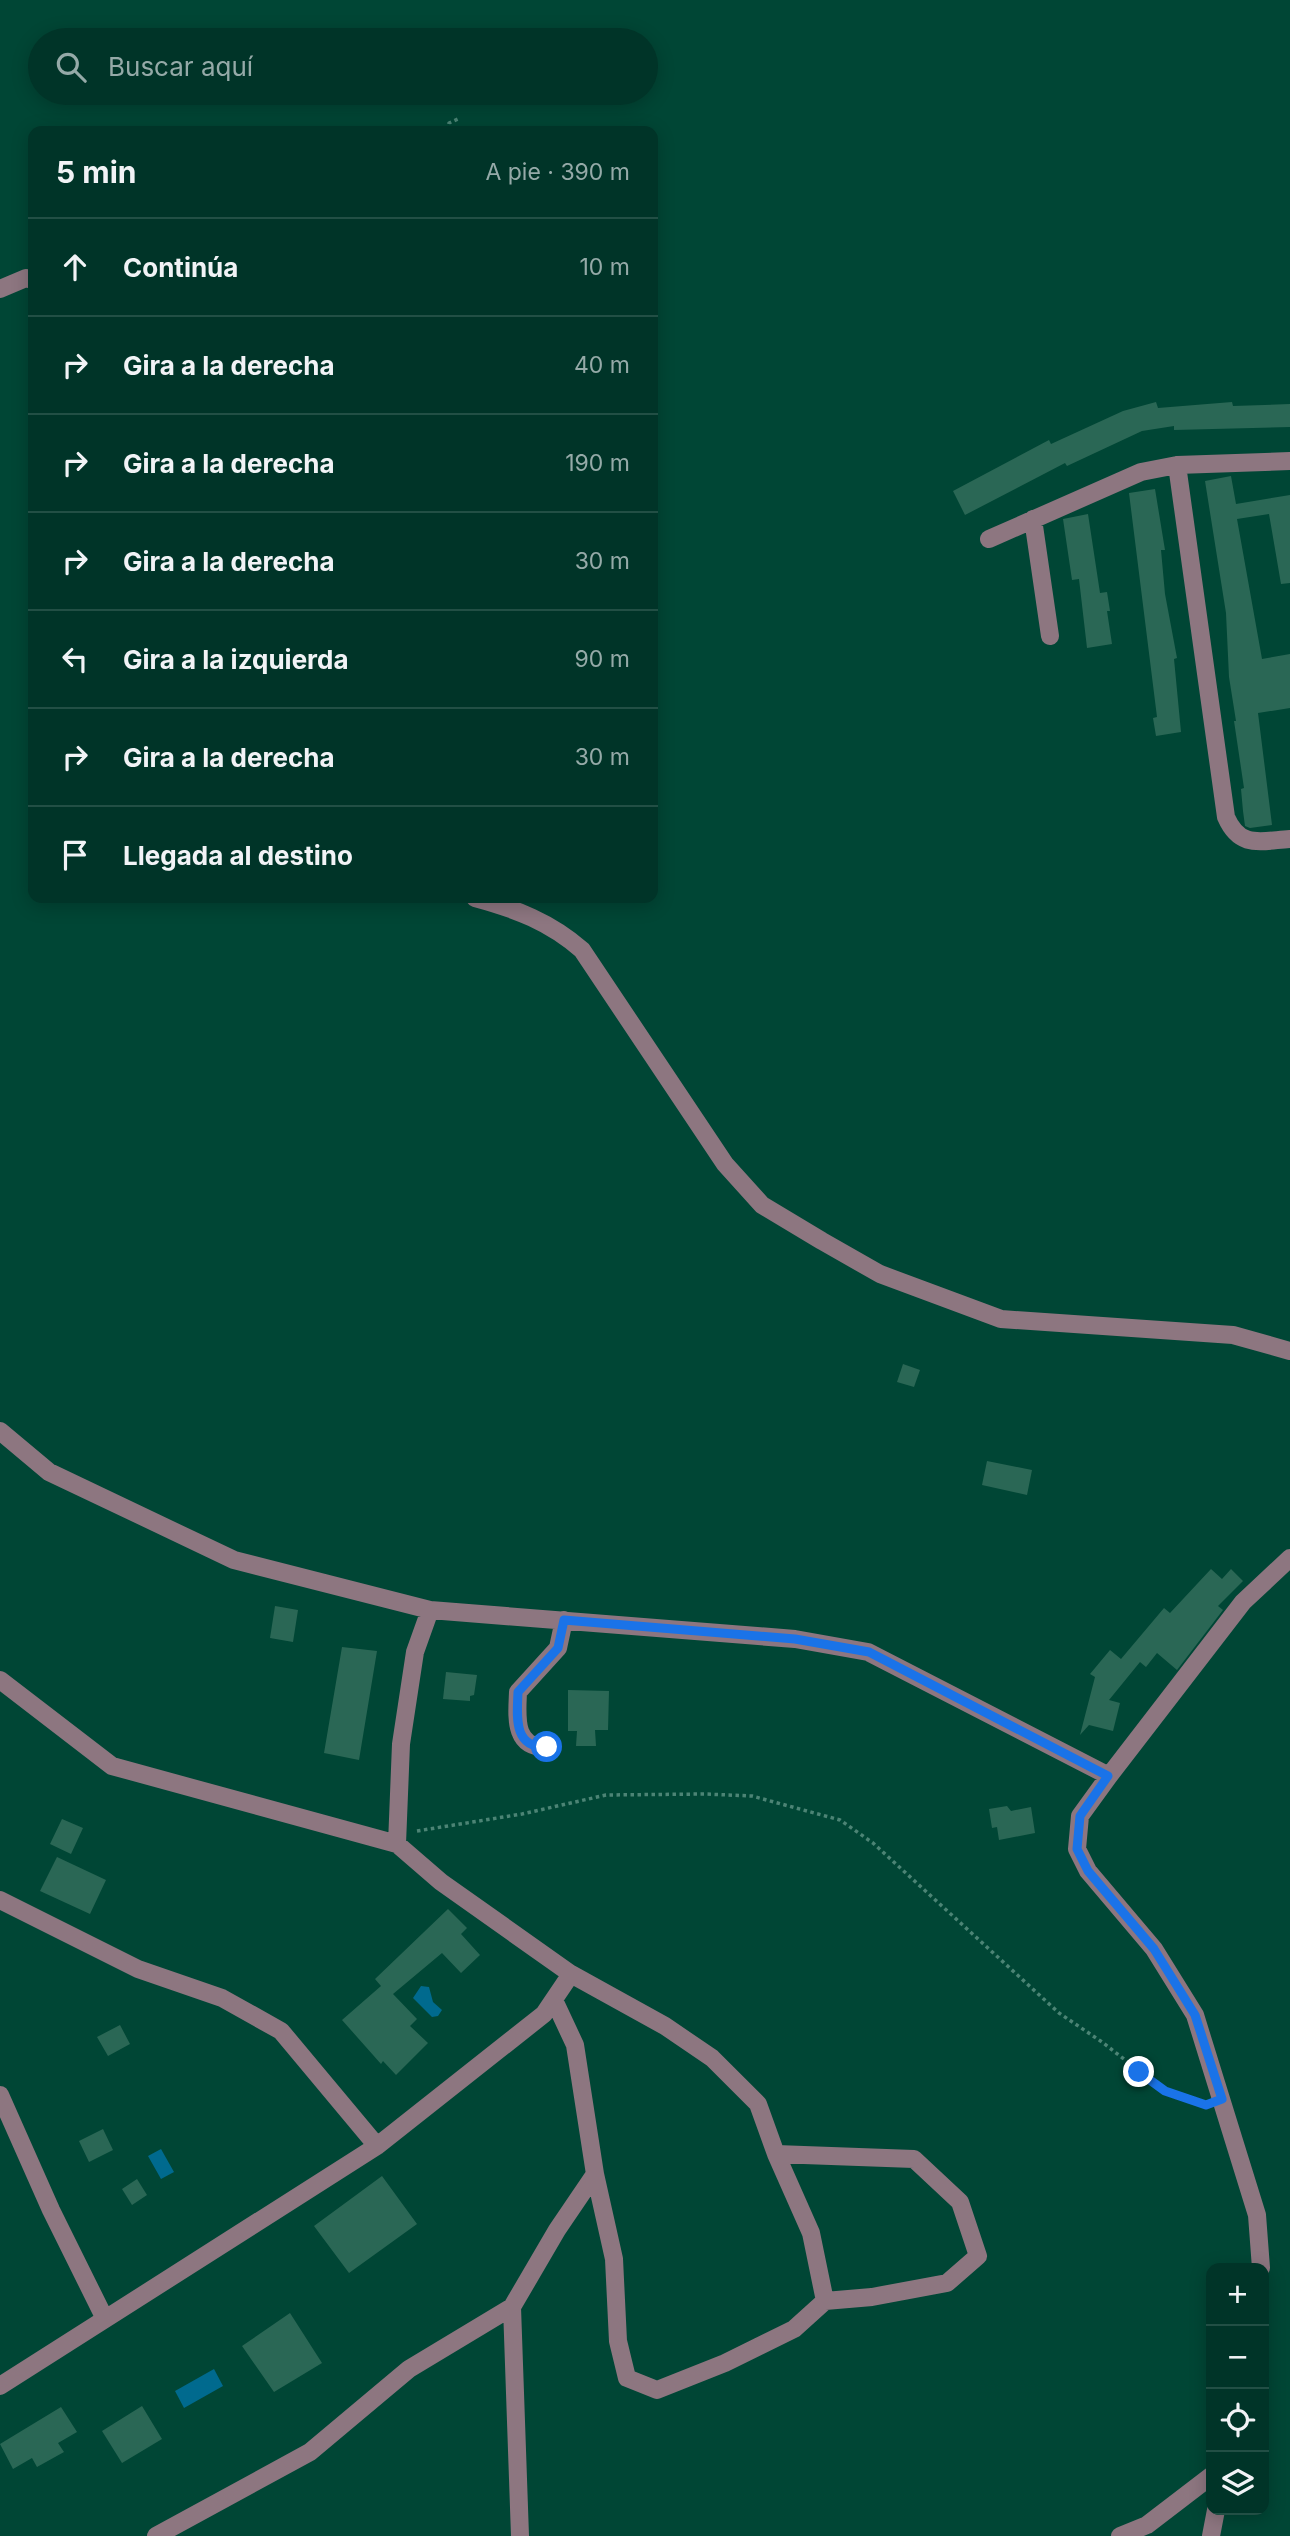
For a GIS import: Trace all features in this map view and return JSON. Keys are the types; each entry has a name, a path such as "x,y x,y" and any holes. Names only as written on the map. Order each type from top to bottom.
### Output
{"street":[{"path":"0,289 28,279"},
{"path":"989,539 1141,472 1177,465 1290,461"},
{"path":"1177,465 1226,817 1233,833 1242,839 1290,839"},
{"path":"1033,519 1050,636"},
{"path":"495,903 515,908 547,924 582,950 725,1164 762,1205 880,1274 1001,1319 1233,1335 1290,1351"},
{"path":"0,1431 49,1472 234,1560 430,1611 795,1639 869,1652 1108,1776"},
{"path":"1261,2263 1257,2215 1195,2015 1154,1949 1088,1871 1077,1849 1080,1816 1108,1776 1243,1602 1290,1558"},
{"path":"398,1839 403,1731 415,1652 430,1611"},
{"path":"547,1747 536,1747 524,1741 518,1730 518,1692 558,1648 564,1620"},
{"path":"0,1679 112,1766 398,1839 441,1882 571,1974 665,2026 712,2058 758,2104 776,2154 811,2233 825,2301"},
{"path":"0,1900 138,1969 222,1998 281,2031 377,2146"},
{"path":"0,2386 377,2146 544,2014 571,1974"},
{"path":"554,2000 575,2045 595,2174 614,2259 618,2341 626,2378 657,2390 725,2363 794,2329 825,2301 872,2297 947,2283 978,2256 960,2202 914,2159 776,2154"},
{"path":"0,2095 105,2319"},
{"path":"156,2536 310,2452 409,2369 512,2307 557,2230 595,2174"},
{"path":"512,2307 520,2536"},
{"path":"1120,2536 1147,2525 1206,2480"},
{"path":"1211,2536 1215,2515"}],"path":[{"path":"449,126 449,123 460,118"},
{"path":"398,1839 606,1795 752,1796 840,1820 873,1843 1059,2013 1102,2042 1165,2091 1206,2105 1222,2099"}],"water":[{"path":"421,1986 429,1987 433,2002 442,2010 438,2016 432,2017 413,1998"},
{"path":"161,2149 174,2172 161,2179 148,2156"},
{"path":"214,2369 223,2386 184,2408 175,2391"}],"building":[{"path":"1156,402 1158,408 1232,402 1233,406 1290,404 1290,427 1174,430 1174,426 1142,431 1067,466 1065,463 965,515 953,491 1049,440 1051,444 1123,411"},
{"path":"1231,476 1236,504 1290,495 1290,583 1281,584 1269,514 1237,519 1262,659 1290,654 1290,708 1258,713 1272,825 1250,828 1245,826 1243,811 1241,789 1244,788 1229,677 1226,613 1205,481"},
{"path":"1155,489 1165,550 1161,550 1165,594 1177,658 1174,659 1181,732 1156,736 1153,718 1157,717 1129,493"},
{"path":"1088,514 1100,593 1107,592 1112,644 1087,648 1079,579 1072,580 1063,519"},
{"path":"903,1364 920,1370 914,1387 897,1382"},
{"path":"987,1461 1032,1470 1027,1495 982,1485"},
{"path":"1211,1569 1222,1579 1231,1569 1243,1581 1218,1606 1223,1610 1177,1670 1157,1653 1146,1667 1140,1662 1109,1700 1120,1703 1113,1731 1089,1725 1080,1735 1095,1677 1090,1674 1110,1650 1121,1659 1164,1608 1170,1613"},
{"path":"275,1606 298,1610 293,1642 270,1638"},
{"path":"342,1647 377,1651 359,1760 324,1753"},
{"path":"446,1672 477,1675 474,1695 470,1696 470,1701 443,1699"},
{"path":"568,1690 609,1691 608,1730 595,1730 596,1746 576,1746 577,1731 568,1731"},
{"path":"1007,1806 1011,1811 1031,1807 1035,1833 999,1840 997,1827 992,1828 989,1809"},
{"path":"62,1819 83,1828 71,1854 50,1844"},
{"path":"57,1857 106,1880 90,1914 40,1891"},
{"path":"448,1909 467,1928 461,1934 480,1955 461,1973 442,1953 393,1994 417,2019 410,2026 428,2043 396,2075 383,2061 381,2064 342,2020 381,1986 375,1979"},
{"path":"120,2025 130,2044 108,2056 97,2037"},
{"path":"103,2129 113,2150 89,2162 79,2141"},
{"path":"382,2176 417,2224 349,2273 314,2226"},
{"path":"137,2179 147,2195 132,2205 122,2189"},
{"path":"290,2313 322,2363 274,2392 242,2346"},
{"path":"142,2406 162,2439 122,2463 102,2431"},
{"path":"61,2407 77,2432 58,2443 64,2452 37,2467 32,2458 13,2469 0,2444"}],"route":[{"path":"547,1747 536,1747 524,1741 518,1730 518,1692 553,1656 558,1648 564,1620 795,1639 869,1652 1108,1776 1080,1816 1077,1849 1088,1871 1154,1949 1195,2015 1222,2099 1206,2105 1165,2091 1139,2072"}]}
